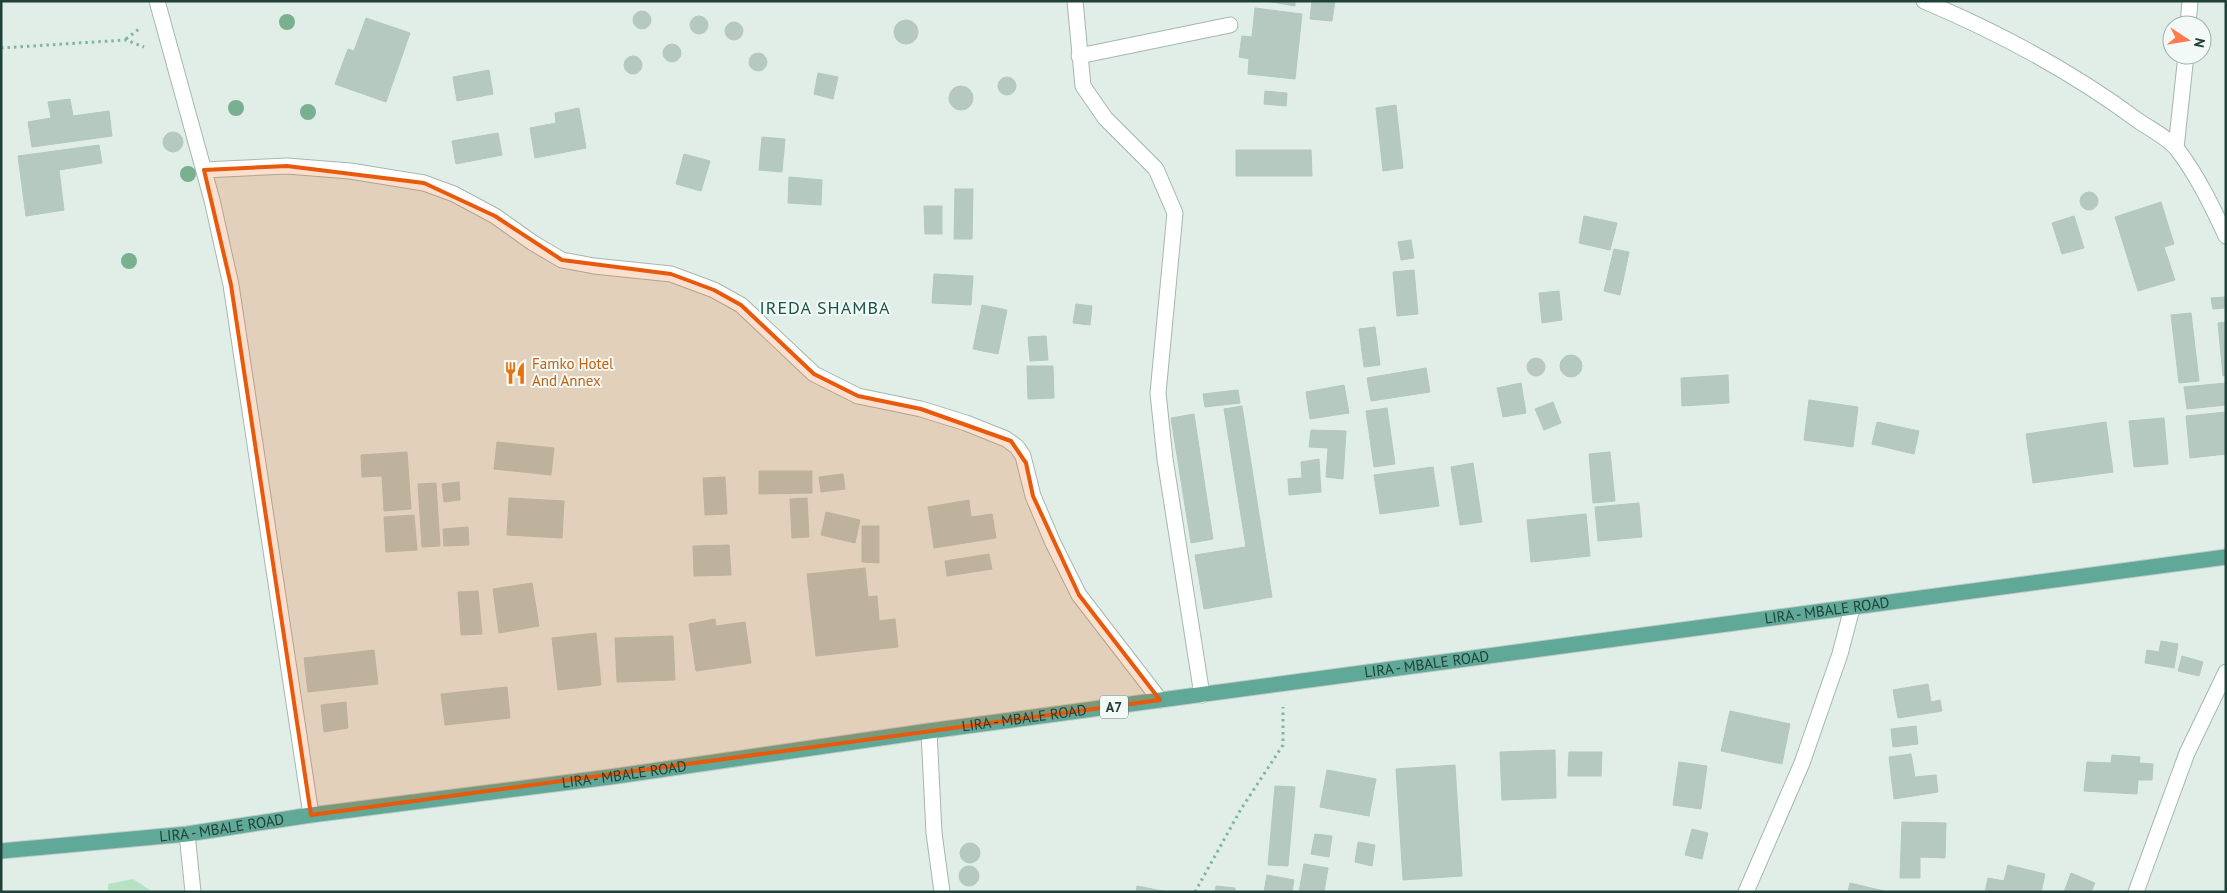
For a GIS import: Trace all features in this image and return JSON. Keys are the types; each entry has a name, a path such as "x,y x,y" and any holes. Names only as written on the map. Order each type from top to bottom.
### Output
{"main road":[{"name":"LIRA - MBALE ROAD","path":"1,851 187,834 311,815 610,777 1160,700 2226,557"}],"street":[{"path":"158,1 204,170 231,285 311,815"},
{"path":"1075,1 1083,86 1105,118 1156,169 1175,213 1158,392 1165,459 1202,695"},
{"path":"1924,1 1960,16 2040,56 2130,114 2176,148 2210,202 2226,236"},
{"path":"2189,15 2190,1"},
{"path":"1079,56 1230,25"},
{"path":"2176,148 2185,65"},
{"path":"204,170 287,166 350,171 424,183 454,194 495,216 533,243 562,260 594,266 671,274 714,290 741,305 814,374 858,396 921,409 966,423 1006,439 1017,447 1023,456 1033,496 1053,543 1079,595 1160,700"},
{"path":"1746,892 1802,763 1840,654 1852,608"},
{"path":"2136,892 2186,753 2226,672"},
{"path":"929,732 934,834 942,892"},
{"path":"187,834 193,892"}],"path":[{"path":"1,48 126,40 140,45 176,69"},
{"path":"1195,892 1241,809 1283,745 1284,684"}],"highlighted area":[{"path":"287,166 424,183 495,216 562,260 671,274 714,290 741,305 814,374 858,396 921,409 1011,441 1026,463 1033,496 1079,595 1160,700 311,815 231,285 204,170"}],"green space":[{"path":"133,879 153,892 108,892 108,884"}],"building":[{"path":"1266,1 1295,1 1295,6"},
{"path":"1312,1 1335,1 1332,21 1310,19"},
{"path":"1255,8 1302,14 1295,79 1248,74 1249,59 1239,57 1242,36 1252,37"},
{"path":"638,11 646,11 651,16 649,27 638,29 633,24 633,16"},
{"path":"695,16 703,16 708,21 706,32 695,34 690,29 690,21"},
{"path":"366,18 410,33 386,102 335,84 348,49 354,51"},
{"path":"906,20 911,21 917,27 917,37 911,43 906,44 901,43 895,37 894,32 895,27 901,21"},
{"path":"730,22 738,22 743,27 741,38 730,40 725,35 725,27"},
{"path":"668,44 676,44 681,49 679,60 668,62 663,57 663,49"},
{"path":"754,53 762,53 767,58 765,69 754,71 749,66 749,58"},
{"path":"629,56 637,56 642,61 640,72 629,74 624,69 624,61"},
{"path":"489,70 493,94 457,101 453,77"},
{"path":"818,73 838,77 833,99 814,94"},
{"path":"1003,77 1011,77 1016,82 1014,93 1003,95 998,90 998,82"},
{"path":"961,86 966,87 972,93 972,103 966,109 961,110 956,109 950,103 949,98 950,93 956,87"},
{"path":"1265,91 1287,93 1286,106 1264,104"},
{"path":"70,99 73,116 109,111 112,136 32,147 28,122 51,118 48,102"},
{"path":"1396,105 1403,168 1383,171 1376,108"},
{"path":"579,108 586,148 535,158 530,128 556,123 555,113"},
{"path":"173,132 180,135 183,142 180,149 173,152 166,149 163,142 166,135"},
{"path":"498,133 502,155 456,164 452,141"},
{"path":"762,137 785,139 782,172 759,170"},
{"path":"99,145 102,163 59,170 64,210 26,216 18,156"},
{"path":"1236,150 1311,150 1312,176 1236,176"},
{"path":"684,154 710,161 701,191 676,184"},
{"path":"789,177 822,180 821,205 788,203"},
{"path":"955,189 973,189 972,239 954,239"},
{"path":"2085,192 2093,192 2098,197 2096,208 2085,210 2080,205 2080,197"},
{"path":"2161,202 2174,244 2164,247 2175,280 2138,291 2115,217"},
{"path":"924,206 942,206 942,234 925,234"},
{"path":"1584,216 1617,223 1610,250 1579,243"},
{"path":"2074,216 2084,248 2062,254 2052,223"},
{"path":"1411,240 1414,258 1401,260 1398,242"},
{"path":"1614,249 1629,252 1620,295 1604,291"},
{"path":"1414,270 1418,314 1397,316 1393,272"},
{"path":"934,274 973,276 971,305 932,303"},
{"path":"1559,291 1562,320 1542,323 1539,293"},
{"path":"2226,297 2226,308 2213,309 2211,298"},
{"path":"1076,304 1092,306 1090,325 1073,323"},
{"path":"982,305 1007,310 998,354 973,349"},
{"path":"2191,313 2199,381 2179,383 2171,315"},
{"path":"2226,322 2226,375 2223,376 2218,323"},
{"path":"1375,327 1380,365 1364,367 1359,329"},
{"path":"1046,336 1048,360 1030,361 1028,337"},
{"path":"1571,355 1579,358 1582,366 1579,374 1571,377 1563,374 1560,366 1563,358"},
{"path":"1532,358 1540,358 1545,363 1543,374 1532,376 1527,371 1527,363"},
{"path":"1027,366 1053,366 1054,398 1028,399"},
{"path":"1426,368 1430,392 1371,401 1367,378"},
{"path":"1728,375 1729,403 1682,406 1681,378"},
{"path":"1521,383 1526,413 1503,417 1497,388"},
{"path":"2226,383 2226,405 2187,409 2184,387"},
{"path":"1344,385 1349,413 1310,419 1306,392"},
{"path":"1238,390 1240,403 1205,407 1203,394"},
{"path":"1809,400 1858,407 1853,447 1804,440"},
{"path":"1553,402 1561,423 1544,430 1535,409"},
{"path":"1242,406 1272,597 1204,609 1195,555 1246,547 1224,409"},
{"path":"1387,408 1395,464 1374,467 1366,411"},
{"path":"2226,412 2226,454 2190,458 2186,416"},
{"path":"1194,414 1213,539 1191,543 1171,418"},
{"path":"2164,418 2168,464 2134,467 2129,421"},
{"path":"1877,422 1919,431 1914,454 1872,444"},
{"path":"2106,422 2113,472 2033,483 2026,434"},
{"path":"1311,430 1346,431 1343,479 1326,477 1328,448 1309,447"},
{"path":"497,442 554,448 551,475 494,469"},
{"path":"407,452 411,509 384,511 382,476 362,477 361,455"},
{"path":"1610,452 1615,501 1593,503 1589,454"},
{"path":"1319,459 1321,492 1289,495 1288,479 1302,478 1301,462"},
{"path":"1473,463 1482,522 1460,525 1451,467"},
{"path":"1433,467 1439,506 1380,514 1374,475"},
{"path":"759,471 812,471 812,493 759,494"},
{"path":"843,474 845,489 821,492 819,477"},
{"path":"725,477 727,514 705,515 703,478"},
{"path":"459,482 460,500 444,502 442,484"},
{"path":"436,483 440,546 422,547 418,484"},
{"path":"509,498 564,501 562,538 507,535"},
{"path":"807,498 809,537 792,538 790,499"},
{"path":"969,500 971,517 992,514 996,538 934,548 928,507"},
{"path":"1639,503 1642,537 1598,541 1595,507"},
{"path":"826,512 860,520 855,543 821,535"},
{"path":"1586,514 1590,556 1531,562 1527,520"},
{"path":"414,515 417,550 386,552 384,517"},
{"path":"862,526 879,526 879,563 862,562"},
{"path":"468,527 469,545 444,546 443,529"},
{"path":"729,545 731,575 694,576 693,546"},
{"path":"989,554 992,569 947,576 945,561"},
{"path":"865,568 868,597 877,596 879,621 895,619 898,647 816,656 807,574"},
{"path":"532,583 539,626 499,633 493,589"},
{"path":"478,591 482,634 461,635 458,592"},
{"path":"715,619 716,626 745,622 751,663 696,671 689,624"},
{"path":"596,633 601,685 558,690 552,638"},
{"path":"673,636 675,680 617,682 615,638"},
{"path":"2161,641 2178,644 2174,668 2145,663 2147,650 2159,652"},
{"path":"374,650 378,684 308,692 304,658"},
{"path":"2182,656 2203,662 2199,676 2178,671"},
{"path":"1928,684 1931,702 1940,700 1942,711 1898,718 1893,690"},
{"path":"507,687 510,718 445,725 441,694"},
{"path":"346,702 348,728 324,732 321,705"},
{"path":"1730,711 1790,724 1782,764 1721,751"},
{"path":"1916,726 1918,744 1893,747 1891,729"},
{"path":"1555,750 1556,798 1502,800 1500,752"},
{"path":"1569,752 1602,752 1601,776 1568,776"},
{"path":"1911,754 1915,777 1936,775 1938,792 1894,799 1889,757"},
{"path":"2112,755 2140,757 2139,763 2153,764 2152,780 2138,780 2137,794 2084,791 2087,762 2111,763"},
{"path":"1679,762 1707,766 1701,809 1673,805"},
{"path":"1455,765 1462,876 1403,880 1396,769"},
{"path":"1327,770 1376,779 1369,816 1320,807"},
{"path":"1275,786 1295,787 1288,866 1268,865"},
{"path":"1902,822 1946,823 1945,858 1920,857 1920,878 1900,878"},
{"path":"1692,829 1708,833 1702,859 1685,855"},
{"path":"1315,834 1332,836 1329,857 1311,854"},
{"path":"1358,842 1375,845 1372,866 1355,862"},
{"path":"970,843 977,846 980,853 977,860 970,863 963,860 960,853 963,846"},
{"path":"1304,864 1328,868 1324,892 1299,892"},
{"path":"2008,865 2045,874 2041,892 1985,892 1988,878 2004,881"},
{"path":"969,866 976,869 979,876 976,883 969,886 962,883 959,876 962,869"},
{"path":"2071,873 2095,883 2091,892 2064,892"},
{"path":"1267,875 1294,880 1292,892 1264,892"},
{"path":"1850,883 1888,892 1848,892"},
{"path":"1137,886 1168,892 1136,892"},
{"path":"1216,886 1235,888 1235,892 1215,892"}],"place":[{"name":"Famko Hotel And Annex","path":"515,373"}],"district":[{"name":"IREDA SHAMBA","path":"825,308"}]}
